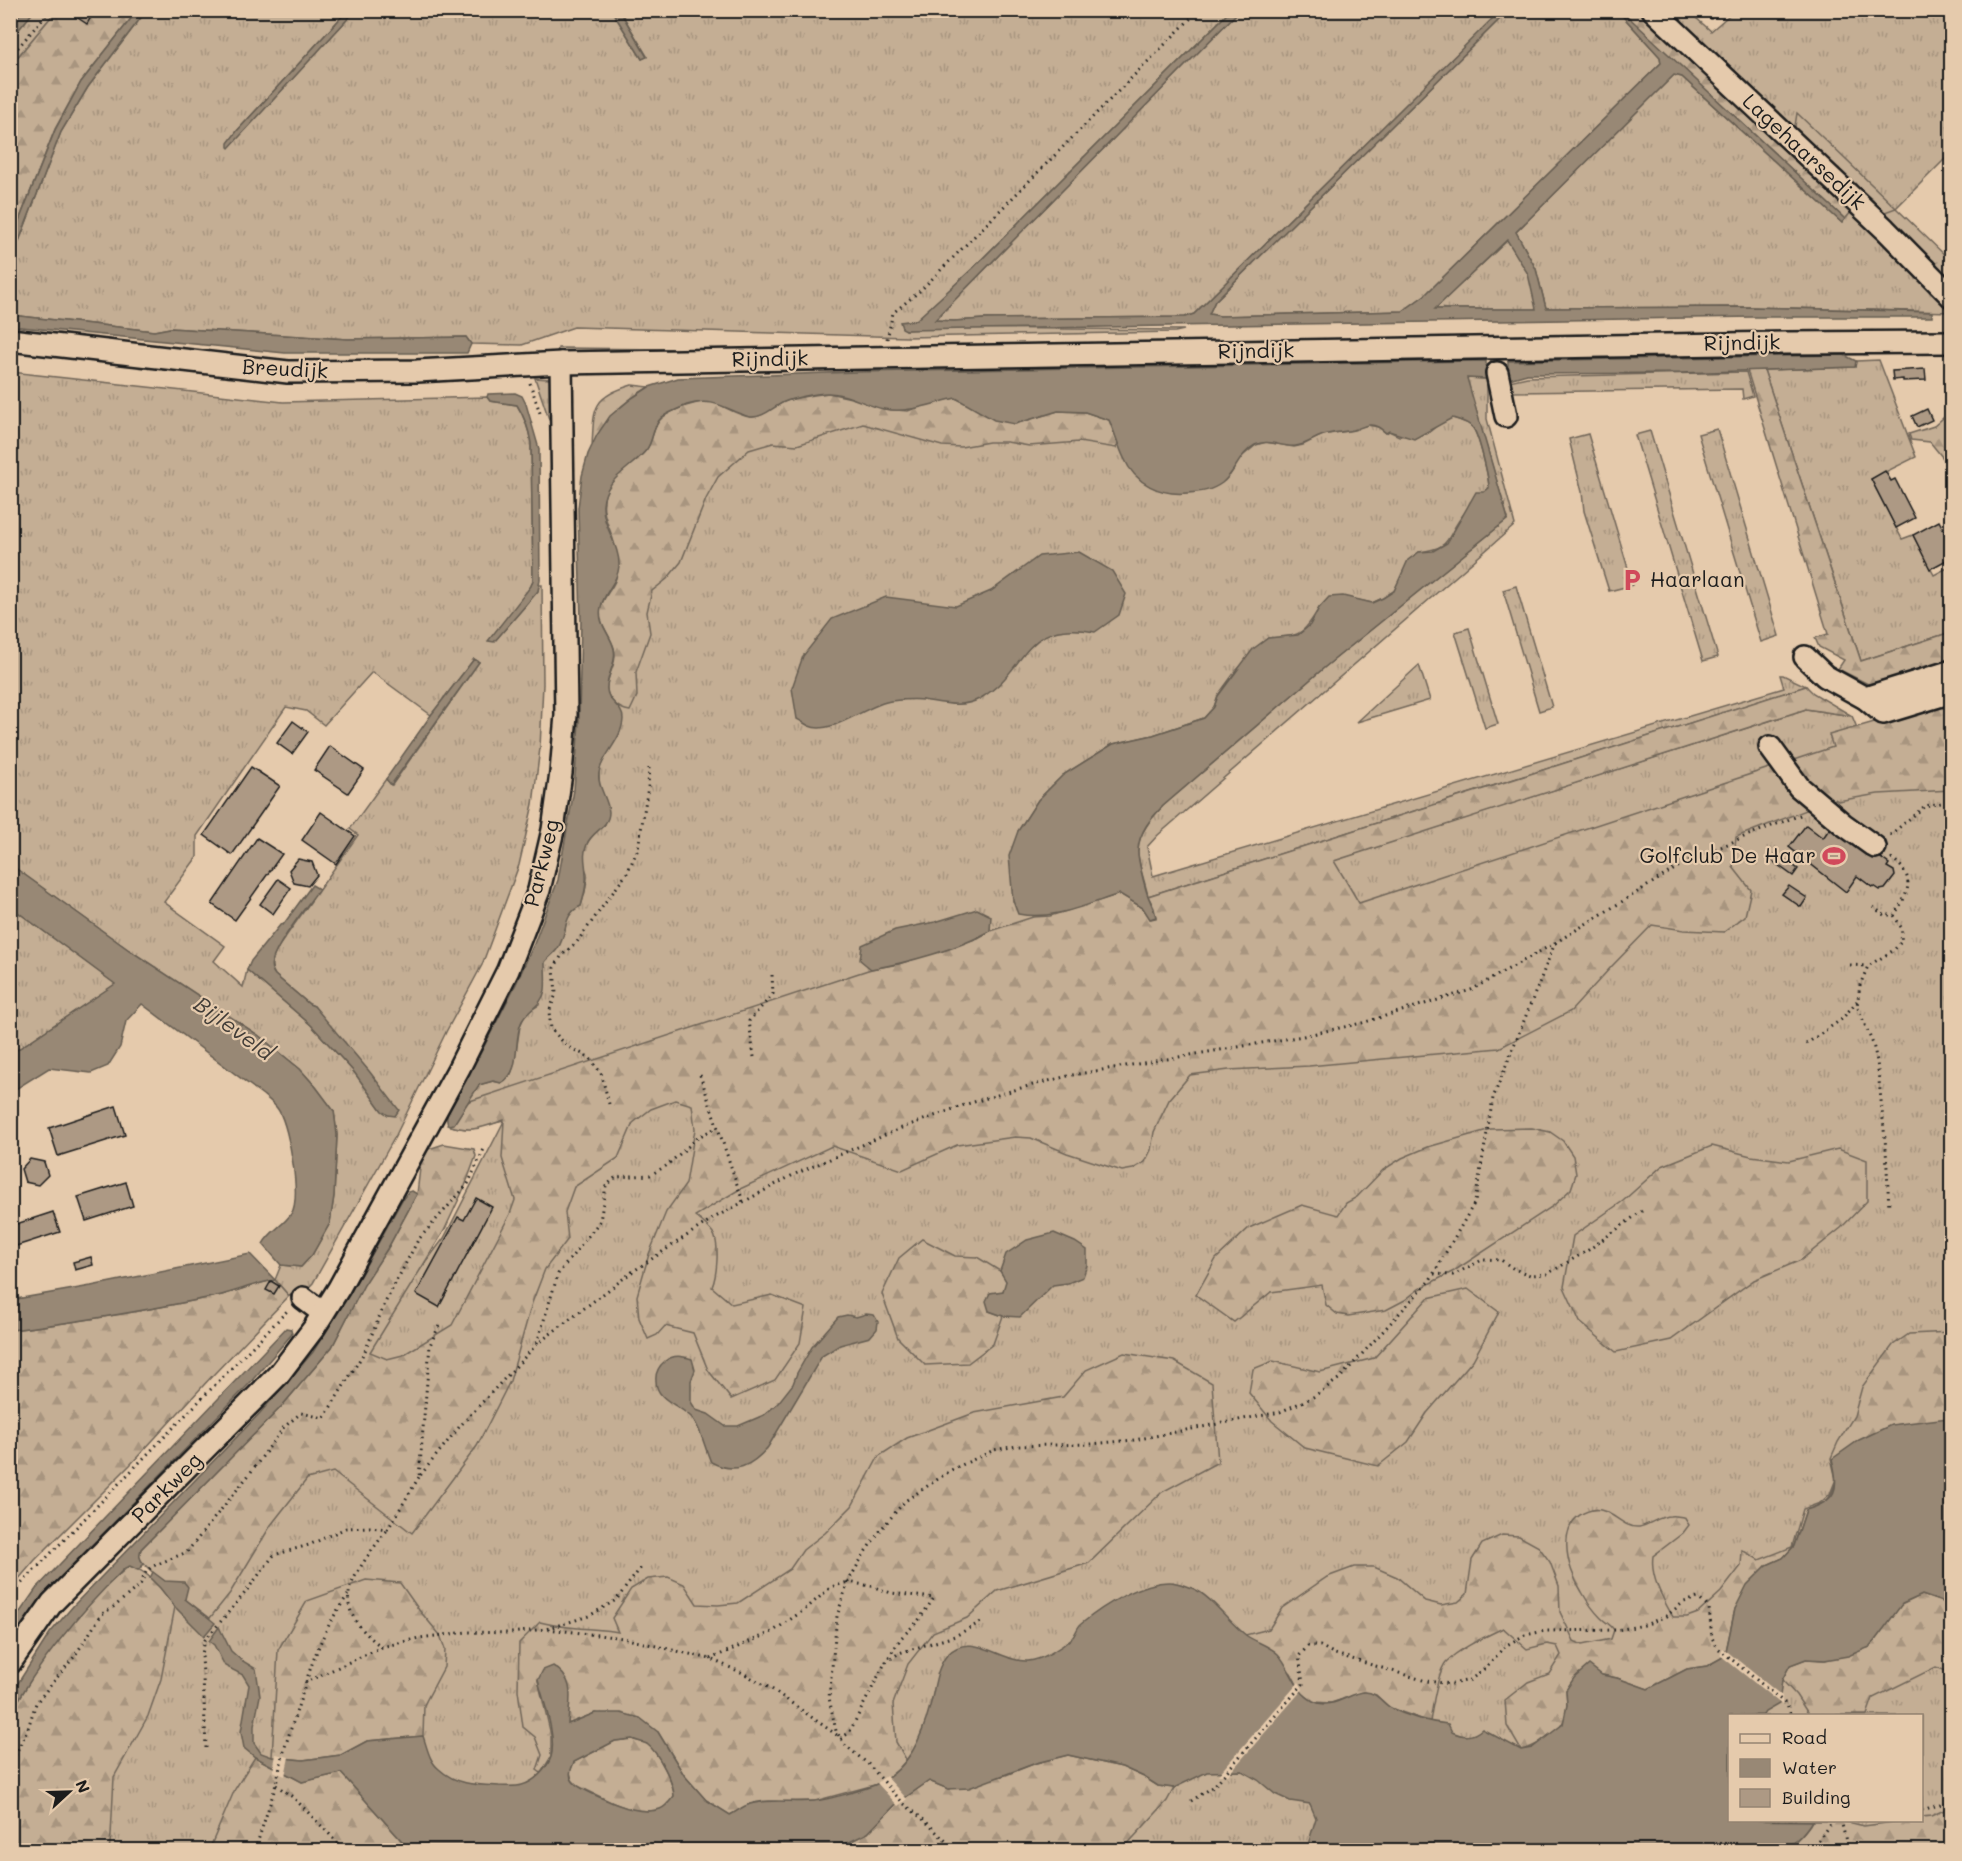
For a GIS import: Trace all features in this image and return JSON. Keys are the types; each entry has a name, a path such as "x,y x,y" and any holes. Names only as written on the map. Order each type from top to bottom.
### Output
{"street":[{"name":"Lagehaarsedijk","path":"1653,10 1886,229 1952,297"},
{"name":"Breudijk","path":"10,340 288,372 417,371 561,363"},
{"name":"Rijndijk","path":"561,363 1497,362 1785,343 1952,342"},
{"path":"1497,362 1506,416"},
{"name":"Parkweg","path":"10,1663 52,1603 279,1374 324,1313 459,1068 508,970 539,890 553,830 561,773 566,715 561,363"},
{"path":"1805,657 1825,676 1865,698 1883,713 1952,692"},
{"path":"1865,698 1952,671"},
{"path":"1770,747 1799,787 1875,847"},
{"path":"303,1298 324,1313"}],"path":[{"path":"10,57 50,10"},
{"path":"887,340 894,313 921,290 1199,10"},
{"path":"530,383 541,416"},
{"path":"609,1104 601,1073 589,1057 568,1047 551,1029 549,1012 556,994 554,968 562,955 577,942 627,873 638,849 649,768"},
{"path":"1894,915 1909,887 1906,874 1898,863 1875,847 1925,806 1952,801"},
{"path":"255,1851 276,1785 282,1755 314,1658 325,1632 333,1614 349,1593 360,1568 388,1529 419,1477 460,1426 537,1344 632,1272 712,1219 793,1174 899,1129 967,1104 1072,1075 1303,1036 1362,1023 1472,990 1555,944 1686,862 1823,806"},
{"path":"1873,907 1884,915 1894,915"},
{"path":"1889,1208 1886,1149 1877,1061 1873,1044 1857,1006 1860,985 1868,966 1901,942 1902,929 1894,915"},
{"path":"955,1851 903,1803 868,1764 845,1745 836,1731 829,1698 837,1616 848,1582 877,1535 905,1501 953,1469 994,1449 1134,1440 1280,1412 1313,1397 1340,1378 1433,1274 1475,1202 1493,1098 1555,944"},
{"path":"1850,965 1868,966"},
{"path":"754,1057 749,1021 773,994 772,975"},
{"path":"1806,1044 1842,1019 1858,1000"},
{"path":"700,1075 743,1202"},
{"path":"537,1344 558,1274 600,1221 606,1186 615,1176 650,1175 666,1166 700,1136 718,1127"},
{"path":"10,1766 28,1728 36,1703 74,1657 102,1614 140,1585 153,1566 188,1552 284,1427 301,1413 324,1418 365,1351 386,1301 418,1240 468,1184 484,1149"},
{"path":"1433,1274 1453,1275 1484,1259 1501,1260 1514,1269 1530,1275 1547,1274 1587,1251 1642,1211"},
{"name":"Parkweg","path":"10,1598 22,1582 282,1314 303,1298"},
{"path":"419,1477 430,1345 439,1326"},
{"path":"206,1748 202,1654 205,1640 274,1555 309,1545 346,1528 388,1529"},
{"path":"546,1629 589,1616 616,1600 643,1565"},
{"path":"710,1659 772,1632 807,1608 831,1587 848,1582 871,1586 891,1593 934,1598 918,1621 901,1638 885,1663 849,1733 841,1738"},
{"path":"349,1593 350,1609 360,1629 382,1647"},
{"path":"1191,1801 1213,1787 1303,1684 1299,1656 1308,1646 1320,1646 1335,1654 1415,1678 1452,1684 1470,1680 1488,1666 1505,1646 1526,1635 1545,1631 1617,1630 1645,1625 1666,1616 1684,1602 1698,1598 1709,1608 1712,1638 1718,1648 1787,1705 1790,1714"},
{"path":"885,1663 899,1653 954,1636 981,1622"},
{"path":"306,1682 382,1647 419,1638 467,1632 546,1629 623,1638 710,1659 743,1673 773,1690 841,1738"},
{"path":"276,1785 294,1798 345,1851"},
{"path":"1923,1810 1952,1801"},
{"path":"10,1819 13,1826 10,1838"},
{"path":"1811,1851 1832,1822"},
{"path":"1841,1822 1848,1851"}],"green space":[{"path":"34,11 56,11 11,65 11,39"},
{"path":"56,11 98,13 137,11 81,82 55,129 11,241 10,125 15,114 11,109 11,65"},
{"path":"146,11 347,11 237,131 229,147 355,11 612,11 642,59 647,56 620,11 1230,11 972,269 916,321 901,322 906,330 934,328 1184,330 907,337 574,327 522,345 471,344 466,337 348,339 170,328 154,331 11,315 11,262 61,132 88,87"},
{"path":"1239,11 1501,11 1194,314 1185,317 935,320"},
{"path":"1508,11 1618,11 1660,57 1661,63 1425,295 1403,311 1220,316 1209,314 1215,301"},
{"path":"1621,11 1640,11 1854,209 1845,219"},
{"path":"1640,11 1688,11 1711,31 1734,11 1951,11 1951,153 1896,208 1951,261 1951,312 1751,307 1546,308 1536,269 1516,232 1674,75 1682,77 1842,223 1853,209"},
{"path":"1797,113 1896,208 1885,212 1874,210 1797,137 1795,126"},
{"path":"1508,240 1529,274 1537,309 1434,309"},
{"path":"558,348 670,349 668,355 557,355"},
{"path":"1879,360 1916,457 1871,479 1902,539 1913,535 1934,575 1951,566 1951,632 1861,661 1764,370 1855,367 1856,361"},
{"path":"1747,370 1764,370 1861,661 1951,632 1951,660 1868,684 1838,669 1844,660 1819,647 1815,638 1828,634"},
{"path":"11,372 283,402 487,397 490,401 517,405 526,423 531,443 533,580 494,642 538,591 539,585 542,585 543,684 540,748 533,804 519,865 482,965 447,1030 396,1135 313,1283 305,1291 289,1296 275,1280 281,1265 301,1267 312,1255 330,1223 334,1196 337,1135 334,1111 300,1069 258,1035 129,950 11,865","holes":["474,659 479,662 392,785 386,779 350,829 358,835 279,946 272,960 275,975 314,1006 382,1111 354,1072 311,1025 247,970 243,987 214,961 225,946 164,902 197,857 197,836 286,707 306,711 324,725 372,672 431,715"]},
{"path":"1746,372 1753,396 1743,399 1742,389 1509,392 1509,381 1527,377"},
{"path":"535,378 550,379 556,403 553,431"},
{"path":"1466,378 1487,379 1487,419 1515,525 1158,835 1147,847 1153,876 1784,688 1780,675 1806,686 1148,896 1138,855 1140,838 1146,826 1163,806 1325,667 1508,519"},
{"path":"632,385 649,387 615,412 602,428 592,447 593,423 597,406 609,394"},
{"path":"828,393 856,399 884,409 908,411 929,403 955,398 1015,424 1058,411 1085,412 1109,420 1118,444 1116,448 1079,442 1029,446 989,442 961,447 942,446 863,424 797,445 773,443 749,450 718,477 706,499 681,562 667,579 652,591 647,612 650,633 636,672 637,696 630,711 614,703 609,696 607,683 614,663 614,648 600,615 603,602 616,575 615,545 604,507 604,498 610,482 646,450 659,421 679,409 708,401 747,417 757,417 785,401"},
{"name":"Golfclub De Haar","path":"710,401 751,418 1058,411 1230,475 1239,459 1256,445 1266,442 1294,447 1322,435 1367,425 1379,427 1386,433 1389,431 1399,436 1427,434 1439,424 1452,418 1473,428 1483,457 1489,488 1463,515 1444,544 1438,548 1419,552 1394,591 1372,603 1358,600 1319,608 1300,633 1287,637 1268,638 1235,672 1218,695 1214,707 1204,718 1153,735 1113,744 1063,775 1038,800 1018,831 1151,919 1806,709 1852,716 1865,747 1951,724 1951,1850 11,1850 223,1531 444,1238 504,1121 472,1129 448,1125 454,1123 478,1085 493,1081 501,1083 511,1074 520,1026 526,1013 539,1005 544,962 565,931 567,916 575,908 581,906 587,877 584,852 592,837 605,825 605,799 599,786 599,771 612,701"},
{"path":"1951,411 1951,455 1943,458 1930,442 1911,440 1909,434 1934,426"},
{"path":"1717,429 1779,636 1761,642 1698,434"},
{"path":"1650,431 1718,657 1703,661 1635,435"},
{"path":"1588,434 1633,585 1609,591 1584,511 1582,492 1569,439"},
{"path":"1516,586 1552,707 1539,711 1503,590"},
{"path":"1469,628 1498,724 1485,728 1455,632"},
{"path":"1419,665 1430,700 1357,722"},
{"path":"1806,686 1813,693 1852,716 1806,709 1334,861 1359,903 1833,747 1829,735 1951,700 1951,790 1878,794 1838,801 1835,799 1736,837 1733,867 1751,890 1745,916 1724,932 1684,930 1652,925 1571,1011 1499,1048 1190,1075 1169,1100 1154,1132 1151,1150 1145,1162 1133,1169 1122,1171 1067,1153 1031,1138 1015,1137 957,1145 902,1170 832,1146 740,1189 695,1216 713,1233 715,1238 717,1260 712,1287 732,1304 772,1295 806,1308 800,1343 775,1380 731,1399 708,1370 693,1333 665,1326 657,1335 648,1339 639,1318 637,1296 649,1254 666,1212 686,1184 695,1129 692,1105 675,1100 651,1109 633,1123 618,1158 574,1187 565,1212 568,1239 545,1269 532,1303 510,1381 477,1446 412,1533 333,1472 307,1479 271,1525 230,1593 210,1618 161,1579 140,1558 141,1549 281,1407 332,1347 364,1284 389,1246 417,1194 422,1151 444,1144 474,1149 476,1156 444,1231 370,1352 387,1359 403,1355 452,1325 510,1214 515,1200 502,1158 504,1120 476,1128 464,1129 448,1125 454,1123 467,1102 871,969 899,964 1033,917 1050,916 1120,894 1143,908 1151,919 1156,918 1148,896"},
{"path":"11,907 116,984 11,1054"},
{"path":"1532,1128 1550,1132 1563,1141 1573,1156 1576,1174 1571,1189 1553,1206 1454,1271 1386,1310 1348,1316 1337,1314 1326,1305 1322,1285 1271,1292 1234,1322 1196,1295 1216,1259 1249,1228 1302,1205 1338,1215 1346,1203 1357,1197 1383,1170 1402,1158 1428,1147 1491,1129"},
{"path":"1712,1146 1751,1156 1789,1161 1838,1149 1867,1160 1867,1201 1841,1228 1801,1260 1754,1280 1671,1340 1616,1352 1580,1322 1564,1287 1573,1236 1623,1201 1662,1166"},
{"path":"922,1239 955,1256 977,1257 1000,1271 1007,1281 989,1311 1003,1316 993,1344 968,1363 925,1365 898,1338 882,1294 899,1258"},
{"path":"275,1280 289,1296 130,1465 35,1560 11,1588 11,1330 165,1306 217,1296"},
{"path":"1468,1289 1499,1312 1473,1360 1427,1413 1408,1442 1378,1466 1305,1448 1272,1421 1249,1393 1253,1369 1273,1361 1320,1372 1374,1358 1428,1298"},
{"path":"1951,1332 1951,1416 1837,1478 1828,1500 1806,1510 1794,1546 1783,1558 1767,1565 1735,1609 1725,1656 1707,1666 1687,1669 1648,1689 1602,1675 1566,1690 1565,1718 1560,1727 1551,1736 1532,1746 1521,1750 1507,1726 1505,1700 1528,1682 1549,1674 1561,1655 1557,1646 1547,1644 1527,1649 1503,1628 1465,1647 1446,1662 1440,1673 1430,1722 1390,1708 1376,1695 1364,1692 1331,1703 1314,1702 1301,1692 1291,1673 1245,1635 1269,1629 1282,1608 1327,1577 1354,1567 1374,1567 1397,1577 1425,1601 1441,1605 1458,1602 1467,1594 1472,1560 1482,1544 1502,1535 1519,1536 1539,1547 1550,1562 1559,1586 1560,1612 1574,1641 1582,1645 1611,1639 1613,1628 1601,1618 1586,1599 1576,1582 1568,1558 1568,1534 1572,1523 1580,1515 1592,1510 1605,1511 1633,1527 1643,1526 1666,1516 1684,1517 1689,1525 1683,1533 1653,1556 1653,1572 1658,1588 1673,1617 1687,1617 1698,1613 1721,1592 1741,1566 1742,1550 1759,1560 1792,1547 1803,1509 1820,1503 1830,1494 1836,1479 1831,1458 1854,1416 1862,1387 1893,1345 1909,1334"},
{"path":"1124,1353 1174,1361 1212,1383 1218,1462 1162,1492 1089,1563 997,1591 967,1618 933,1632 908,1664 893,1704 896,1742 907,1761 895,1774 878,1784 815,1801 750,1804 730,1815 706,1800 684,1775 658,1732 595,1713 568,1724 568,1710 538,1680 551,1735 551,1757 541,1773 537,1770 542,1755 535,1737 523,1727 518,1690 519,1643 540,1622 618,1632 612,1618 631,1589 648,1579 668,1577 684,1584 697,1604 738,1603 790,1569 803,1550 825,1533 852,1506 879,1456 907,1438 974,1413 1063,1397 1086,1370"},
{"path":"129,1566 149,1577 161,1588 175,1607 161,1679 148,1716 114,1777 109,1850 11,1850 11,1713 38,1667 75,1620 102,1590"},
{"path":"366,1580 400,1583 440,1635 445,1649 444,1667 424,1705 423,1736 367,1741 341,1755 303,1760 272,1757 278,1650 307,1601"},
{"path":"1922,1595 1951,1605 1951,1673 1936,1667 1873,1698 1867,1714 1808,1714 1796,1695 1782,1680 1790,1665 1806,1659 1825,1660 1870,1647 1901,1605"},
{"path":"632,1739 647,1744 651,1748 668,1776 674,1797 663,1809 633,1810 578,1786 572,1780 570,1772 574,1762 615,1741"},
{"path":"1068,1755 1122,1767 1158,1786 1174,1788 1167,1801 1122,1850 833,1850 868,1833 896,1804 929,1781 948,1789 1006,1775 1036,1763"},
{"path":"255,1757 302,1782 341,1773 410,1850 209,1850 235,1789"},
{"path":"1951,1807 1951,1850 1780,1850 1799,1838 1811,1822 1848,1822 1864,1826 1894,1822 1923,1822 1923,1817 1931,1816"}],"water":[{"path":"1501,10 1508,11 1215,301 1209,314 1220,316 1403,311 1425,295 1661,63 1660,57 1618,11 1621,10 1845,219 1842,223 1682,77 1674,75 1516,232 1536,269 1546,308 1751,307 1932,312 1932,317 1754,317 906,330 902,328 900,322 916,320 972,269 1230,11 1239,11 935,320 1185,317 1194,314","holes":["1507,240 1528,274 1536,309 1435,309"]},
{"path":"22,11 34,11 11,39 11,25"},
{"path":"137,11 146,11 88,87 61,132 11,262 11,241 55,130 81,82"},
{"path":"347,11 355,11 229,148 228,143 237,131"},
{"path":"612,11 620,11 647,57 642,59"},
{"path":"11,315 154,331 170,328 348,339 466,337 471,344 467,353 285,353 11,326"},
{"path":"1844,355 1856,361 1855,367 1681,373 1527,374 1509,379 1509,373 1487,374 1487,379 1467,378 1508,519 1325,667 1154,815 1143,831 1138,850 1145,886 1156,917 1150,919 1143,908 1120,894 1057,913 1031,916 1018,914 1013,901 1009,856 1018,831 1038,800 1063,775 1113,744 1153,735 1204,718 1253,649 1268,638 1298,635 1310,625 1319,608 1329,597 1343,596 1372,603 1394,591 1408,560 1419,552 1433,551 1447,543 1476,492 1484,492 1489,488 1483,457 1473,428 1452,418 1414,439 1389,431 1386,433 1377,426 1370,425 1325,434 1296,446 1260,443 1245,453 1227,479 1218,486 1202,492 1178,493 1159,490 1135,475 1122,453 1109,420 1085,412 1058,411 1015,424 994,420 956,398 911,409 893,410 843,395 828,393 788,400 755,417 714,403 701,402 687,405 665,415 656,424 647,449 609,487 603,505 605,520 619,558 618,572 600,613 615,654 607,689 623,719 619,734 603,760 599,773 609,812 606,822 587,844 584,856 586,883 581,906 571,914 558,948 545,962 543,996 521,1023 512,1072 501,1083 493,1081 479,1085 454,1124 448,1125 448,1111 451,1102 479,1056 516,984 558,880 574,790 579,722 581,621 578,508 582,476 588,454 610,416 649,387 678,378 856,372 1472,361 1486,361 1486,365 1508,365 1508,361"},
{"path":"515,393 522,396 526,404 539,449 540,580 538,591 494,642 488,641 531,586 533,580 529,433 517,405 490,401 487,397 488,394"},
{"path":"1079,552 1112,571 1126,594 1119,615 1095,632 1071,630 1053,632 1039,639 997,687 974,701 952,704 919,700 891,701 829,727 809,726 797,719 792,688 803,656 832,619 886,597 956,606 991,591 1039,556"},
{"path":"474,659 479,662 391,785 386,779"},
{"name":"Bijleveld","path":"11,865 129,950 258,1035 300,1069 334,1111 337,1135 334,1196 330,1223 312,1255 301,1267 281,1265 263,1244 288,1218 294,1206 293,1163 287,1132 278,1109 263,1095 142,1004 126,1021 120,1047 108,1066 91,1073 49,1068 11,1092 11,1054 115,984 11,907"},
{"path":"312,885 319,889 280,945 272,962 272,969 275,975 314,1006 369,1071 399,1110 395,1116 382,1111 354,1072 311,1025 247,970 251,961 281,924 283,925"},
{"path":"977,909 991,916 990,931 977,938 916,959 871,969 860,960 862,945 895,930 935,922"},
{"path":"412,1191 417,1194 389,1246 364,1285 332,1347 281,1407 141,1549 140,1557 144,1564 138,1570 130,1566 125,1568 92,1601 48,1655 11,1713 11,1694 50,1633 74,1605 260,1413 313,1352 361,1274 402,1200 408,1192"},
{"path":"1054,1233 1087,1250 1087,1265 1083,1277 1068,1283 1053,1285 1020,1317 1003,1316 989,1311 986,1301 990,1293 1003,1291 1006,1281 1000,1271 1006,1254 1027,1240"},
{"path":"250,1254 275,1280 217,1296 165,1306 11,1330 11,1300"},
{"path":"866,1314 874,1315 878,1322 877,1329 870,1337 840,1345 822,1356 768,1447 749,1464 728,1468 711,1462 693,1419 665,1398 657,1388 657,1372 665,1361 678,1356 692,1359 695,1370 691,1381 691,1402 696,1410 708,1414 725,1426 738,1426 764,1415 778,1403 793,1384 812,1347 838,1317 847,1315 856,1317"},
{"path":"286,1328 291,1329 292,1334 249,1384 50,1588 11,1639 11,1625 36,1589"},
{"path":"1951,1416 1951,1605 1922,1595 1902,1604 1870,1647 1848,1656 1825,1660 1806,1659 1790,1665 1782,1680 1779,1704 1764,1714 1728,1714 1728,1822 1811,1822 1799,1838 1780,1850 1477,1850 1456,1847 1443,1850 1309,1850 1309,1841 1316,1818 1310,1804 1290,1801 1275,1794 1242,1771 1207,1772 1174,1788 1158,1786 1122,1767 1068,1755 1036,1763 969,1788 948,1789 929,1781 896,1804 868,1833 833,1850 410,1850 341,1773 302,1782 255,1757 244,1748 241,1732 249,1685 243,1675 225,1666 214,1645 209,1641 219,1627 231,1651 256,1669 260,1696 254,1726 254,1743 261,1753 272,1757 303,1760 341,1755 367,1741 423,1736 433,1762 452,1778 483,1785 522,1785 540,1774 551,1757 551,1729 538,1680 543,1670 553,1666 561,1672 569,1684 568,1724 595,1713 621,1713 640,1718 658,1732 684,1775 706,1800 730,1815 747,1805 758,1802 814,1801 837,1796 879,1783 889,1777 913,1751 927,1718 940,1667 947,1655 956,1648 966,1645 976,1646 1018,1660 1028,1661 1039,1658 1068,1642 1081,1624 1112,1602 1147,1586 1173,1582 1199,1592 1247,1636 1275,1651 1297,1686 1313,1701 1334,1703 1359,1693 1369,1692 1391,1708 1404,1714 1448,1724 1452,1732 1456,1734 1471,1735 1482,1729 1521,1750 1532,1748 1563,1724 1567,1705 1566,1690 1574,1678 1589,1665 1602,1675 1648,1689 1687,1669 1707,1666 1725,1656 1735,1609 1747,1585 1767,1565 1783,1558 1794,1546 1806,1510 1824,1502 1834,1492 1836,1478 1832,1459 1859,1440 1891,1425","holes":["632,1739 647,1744 660,1761 673,1790 674,1796 660,1809 642,1811 619,1805 582,1788 571,1778 574,1762 615,1741"]},
{"path":"153,1572 165,1581 184,1582 188,1587 185,1599 215,1623 204,1636 150,1578"}],"pier":[{"path":"1723,1648 1782,1696 1782,1705 1720,1655"},
{"path":"1299,1682 1303,1689 1228,1775 1218,1775"},
{"path":"276,1754 289,1757 285,1776 273,1771"},
{"path":"886,1776 907,1799 898,1806 877,1783"}],"building":[{"path":"83,10 92,15 87,24 78,18"},
{"path":"1702,10 1719,10 1711,19"},
{"path":"1925,369 1926,380 1893,380 1892,371"},
{"path":"1927,409 1932,420 1917,427 1912,416"},
{"path":"1885,471 1891,481 1895,479 1915,518 1896,528 1871,479"},
{"path":"1939,521 1952,545 1952,557 1930,569 1913,535"},
{"path":"293,721 308,732 292,754 277,743"},
{"path":"330,746 364,770 348,793 314,770"},
{"path":"251,767 280,786 232,855 204,835"},
{"path":"321,812 355,836 336,864 302,840"},
{"path":"1833,824 1889,864 1887,867 1894,871 1895,876 1885,889 1872,887 1857,876 1846,892 1789,847 1806,825 1823,838"},
{"path":"257,838 282,854 235,920 212,904"},
{"path":"1776,853 1798,869 1793,876 1771,860"},
{"path":"298,859 312,862 317,875 308,886 294,883 289,870"},
{"path":"278,879 291,888 273,914 260,904"},
{"path":"1789,886 1807,898 1801,907 1782,894"},
{"path":"116,1106 125,1135 58,1156 49,1128"},
{"path":"30,1159 44,1162 48,1175 38,1185 25,1182 21,1169"},
{"path":"126,1182 133,1206 86,1221 78,1197"},
{"path":"476,1198 492,1207 439,1307 416,1294 458,1217 464,1220"},
{"path":"53,1212 60,1232 10,1248 10,1226"},
{"path":"91,1257 93,1265 75,1270 73,1262"},
{"path":"271,1281 279,1286 274,1294 266,1290"}],"place":[{"name":"Haarlaan","path":"1632,580"},
{"name":"Golfclub De Haar","path":"1834,856"}]}
